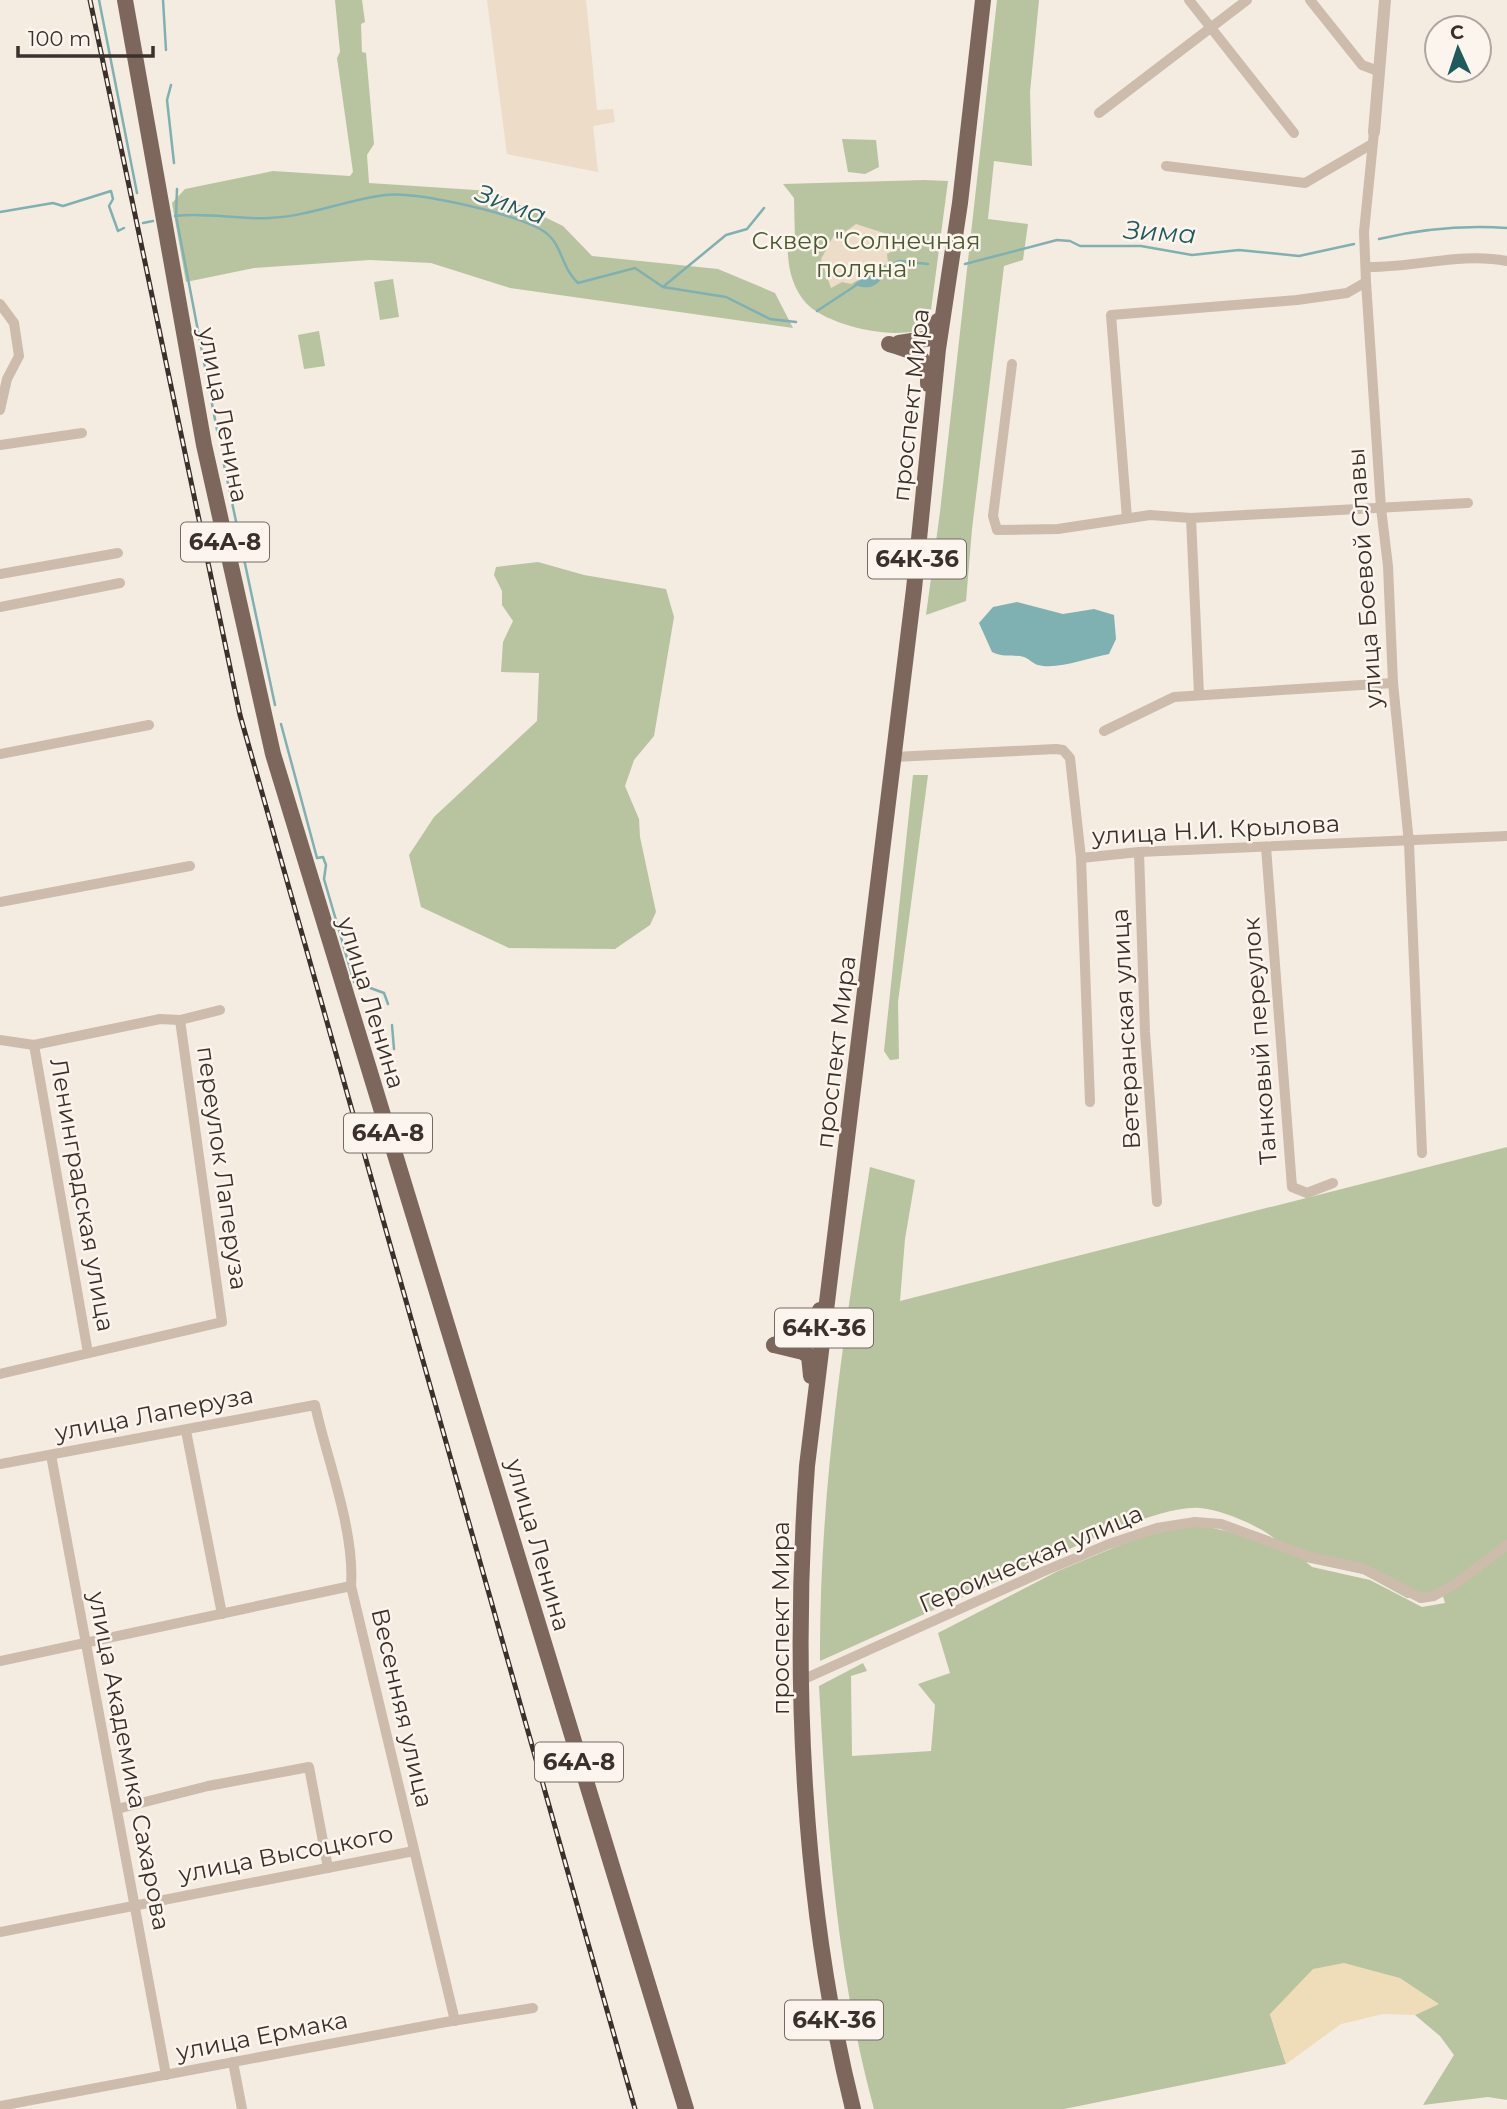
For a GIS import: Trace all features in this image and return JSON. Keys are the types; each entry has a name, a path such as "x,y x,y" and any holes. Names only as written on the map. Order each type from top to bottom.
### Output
{"main road":[{"name":"проспект Мира","path":"853,2109 836,2027 818,1909 805,1761 800,1560 813,1417 894,757 938,349 984,0"},
{"name":"улица Ленина","path":"126,4 204,445 273,754 686,2109"},
{"path":"889,344 931,338 937,328 941,299 948,282"},
{"path":"889,344 938,349"},
{"path":"889,344 917,353 927,367 929,374 925,416 929,435"},
{"path":"772,1345 811,1331 819,1316 831,1267"},
{"path":"772,1345 822,1342"},
{"path":"772,1345 803,1352 809,1356 811,1371 808,1396 813,1417"}],"street":[{"path":"1189,0 1294,133"},
{"path":"1099,113 1247,0"},
{"path":"1310,0 1362,65 1378,71"},
{"name":"улица Боевой Славы","path":"1385,0 1364,232 1381,509 1388,566 1393,683 1409,842 1422,1153"},
{"path":"1166,166 1305,183 1373,138"},
{"path":"1366,267 1398,268 1484,256 1507,261 1507,270"},
{"path":"1127,518 1111,315 1297,300 1347,293 1366,282"},
{"path":"0,304 14,323 19,356 7,379 0,410"},
{"path":"1012,364 993,516 998,530 1058,529 1150,515 1191,518 1468,503"},
{"path":"0,445 82,433"},
{"path":"1191,518 1199,694"},
{"path":"0,574 118,553"},
{"path":"0,607 120,583"},
{"path":"1104,731 1174,697 1393,683"},
{"path":"0,754 149,725"},
{"name":"улица Н.И. Крылова","path":"894,757 1063,750 1070,758 1081,858 1139,852 1507,836"},
{"name":"Танковый переулок","path":"1266,847 1292,1187 1307,1193 1333,1183"},
{"name":"Ветеранская улица","path":"1139,852 1144,1032 1157,1202"},
{"path":"1081,858 1090,1102"},
{"path":"0,902 190,866"},
{"path":"0,1040 34,1045 160,1019 180,1020 220,1010"},
{"name":"переулок Лаперуза","path":"88,1353 222,1322 180,1020"},
{"name":"Ленинградская улица","path":"34,1045 88,1353"},
{"path":"0,1374 88,1353"},
{"name":"улица Лаперуза","path":"0,1464 314,1405"},
{"name":"Весенняя улица","path":"314,1405 348,1545 352,1568 351,1586 455,2021"},
{"path":"186,1430 222,1615"},
{"name":"улица Академика Сахарова","path":"51,1455 166,2075"},
{"name":"Героическая улица","path":"802,1680 1042,1572 1109,1544 1157,1528 1195,1522 1221,1524 1311,1557 1364,1569 1421,1598 1434,1596 1458,1582 1507,1545"},
{"path":"0,1661 351,1586"},
{"path":"117,1809 208,1786 309,1767 328,1868"},
{"name":"улица Высоцкого","path":"0,1932 414,1851"},
{"name":"улица Ермака","path":"0,2106 533,2008"},
{"path":"233,2062 242,2109"}],"green space":[{"path":"335,0 362,0 365,22 361,24 362,52 366,53 374,144 367,155 369,183 491,191 563,226 592,256 718,269 775,293 793,328 510,288 431,263 370,260 254,268 186,282 172,203 185,189 273,171 350,176 353,172 337,58 340,52"},
{"path":"997,0 1039,0 1030,92 1032,166 994,161 988,219 1028,224 1023,260 1004,266 972,529 966,601 926,615 940,512"},
{"path":"842,139 876,140 879,167 865,174 848,172"},
{"name":"Сквер \"Солнечная поляна\"","path":"948,181 929,325 902,333 866,330 830,319 806,303 794,284 790,269 788,247 795,243 794,198 783,184"},
{"path":"393,279 399,317 380,320 374,282"},
{"path":"319,331 325,366 304,369 298,335"},
{"path":"538,562 584,575 666,589 674,617 654,736 634,760 625,786 639,819 640,837 656,912 650,925 615,949 509,948 421,907 409,855 434,817 537,721 539,673 501,672 503,642 513,621 502,605 502,591 494,575 496,567"},
{"path":"913,775 928,775 898,1002 899,1059 890,1060 884,1051"},
{"path":"1507,1147 1507,2100 1488,2097 1423,2105 1454,2055 1440,2036 1415,2015 1438,2004 1270,2014 1286,2064 1064,2109 874,2109 850,2004 835,1899 819,1686 863,1663 867,1671 851,1676 852,1756 931,1751 935,1705 918,1684 950,1673 938,1633 1058,1571 1137,1538 1194,1524 1280,1543 1253,1525 1220,1512 1189,1508 1164,1513 1105,1533 820,1661 824,1537 835,1413 870,1167 915,1180 905,1239 900,1301","holes":["1306,1562 1363,1574 1407,1598 1442,1593 1445,1603 1422,1607 1370,1580 1312,1567"]}],"sand":[{"path":"1344,1963 1400,1978 1439,2004 1415,2015 1383,2014 1341,2024 1286,2064 1270,2014 1313,1969"}],"shaded area":[{"path":"487,0 586,0 597,110 613,109 615,122 593,126 598,172 507,154"},
{"path":"856,224 884,233 901,247 887,254 888,263 851,284 842,282 831,288 821,259 834,235 838,237"}],"water":[{"path":"885,265 882,277 876,285 860,287 854,284"},
{"path":"1017,602 1063,614 1094,609 1114,615 1116,639 1109,654 1054,666 1038,665 1024,657 992,652 979,623 993,607"}],"waterway":[{"path":"99,0 137,193"},
{"path":"163,0 166,50"},
{"path":"171,85 167,100 174,163"},
{"path":"177,189 176,216 218,435"},
{"name":"Зима","path":"0,212 53,203 63,206 111,191 113,199 109,206 118,231 124,228"},
{"name":"Зима","path":"175,216 285,217 385,195 419,196 464,204 508,216 540,229 553,240 572,277 578,283 635,268 663,287 726,297 770,319 796,322"},
{"path":"664,286 726,235 747,229 764,208"},
{"name":"Зима","path":"143,223 153,221"},
{"name":"Зима","path":"1379,239 1442,229 1507,228"},
{"name":"Зима","path":"965,264 1057,240 1070,241 1080,246 1141,246 1192,255 1239,250 1299,256 1354,244"},
{"name":"Зима","path":"885,268 899,261 928,264"},
{"name":"Зима","path":"817,311 858,284"},
{"path":"223,460 275,705"},
{"path":"281,724 317,858 323,857 326,865 324,879 354,982 384,993 388,1004"},
{"path":"392,1025 394,1049"}],"railway":[{"path":"90,0 240,715 635,2109"}]}
